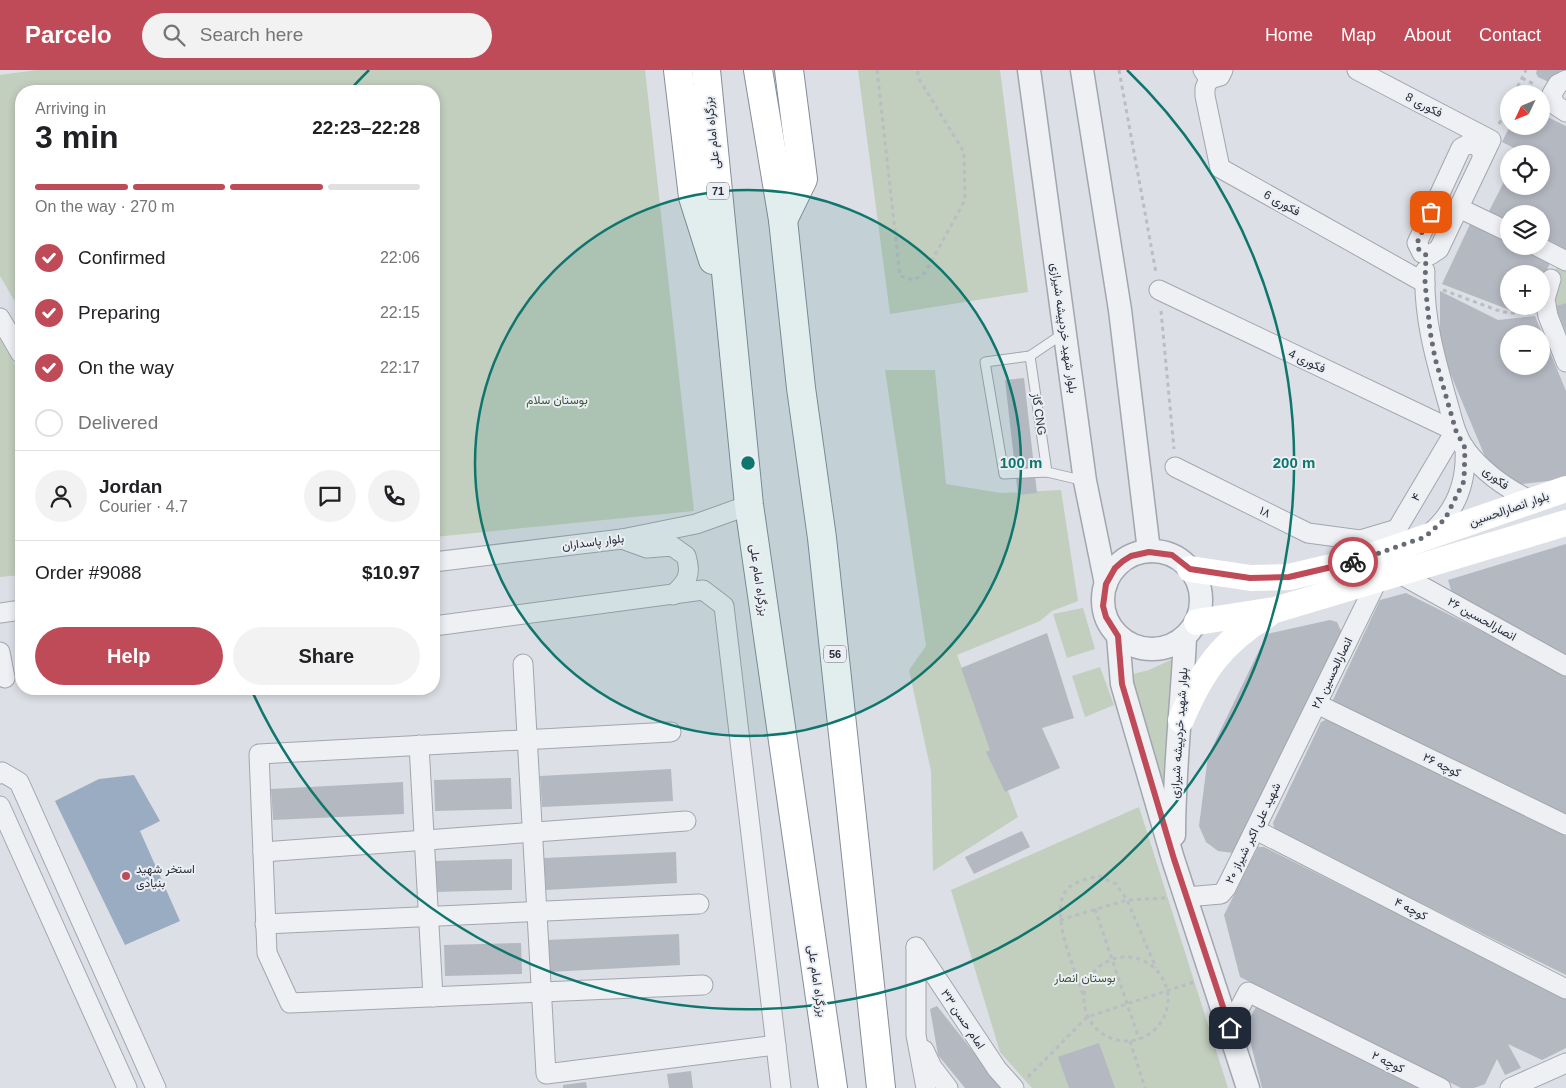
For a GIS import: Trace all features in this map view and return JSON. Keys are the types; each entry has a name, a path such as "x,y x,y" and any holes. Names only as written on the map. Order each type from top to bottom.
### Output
{"highway":[{"path":"678,70 693,197 730,313"},
{"name":"بزرگراه امام علی","path":"706,70 749,505 833,1088"},
{"path":"758,70 783,220"},
{"path":"783,220 803,179 790,70"},
{"name":"56","path":"783,220 801,388 822,538 881,1088"}],"main road":[{"name":"بلوار انصارالحسین","path":"1190,569 1250,578 1273,579 1357,561 1566,490"},
{"path":"1191,630 1275,610 1566,523"},
{"path":"1181,720 1198,683 1210,664 1231,640 1275,610"}],"street":[{"name":"بلوار شهید خردپیشه شیرازی","path":"1029,70 1085,481 1106,584"},
{"path":"1082,70 1120,310 1149,552"},
{"name":"فکوری 8","path":"1357,70 1491,140 1482,159"},
{"name":"فکوری 6","path":"1212,73 1205,88 1205,96 1220,168 1425,283"},
{"path":"1566,80 1558,84 1552,94 1554,104 1566,112"},
{"name":"فکوری","path":"1482,159 1482,151 1476,145 1464,145 1417,243 1419,250 1426,255 1425,283 1435,358 1456,431 1465,448 1486,473 1502,485 1532,501"},
{"path":"1426,255 1433,254 1439,249 1482,159"},
{"path":"1459,208 1500,228"},
{"path":"1550,253 1566,261"},
{"path":"1551,279 1545,299 1548,316 1566,362"},
{"name":"فکوری 4","path":"1159,290 1456,431"},
{"path":"0,318 15,344"},
{"name":"۴","path":"1360,540 1397,529 1456,431"},
{"name":"فکوری","path":"1425,537 1445,519 1464,481 1465,448"},
{"name":"۱۸","path":"1175,467 1308,533 1360,540"},
{"name":"بلوار پاسداران","path":"440,561 622,539 696,524 749,505"},
{"path":"622,539 647,548 672,546 686,556 690,575 687,582 673,595"},
{"path":"1149,552 1172,555 1190,569 1199,585 1202,604 1191,630 1176,644 1156,650 1136,647 1118,636 1106,617 1103,606 1106,584 1115,568 1131,556 1149,552"},
{"name":"انصارالحسین ۲۶","path":"1388,576 1566,666"},
{"name":"انصارالحسین ۲۸","path":"1286,766 1317,704 1388,576"},
{"path":"440,625 703,590 724,606 781,1088"},
{"path":"0,613 15,611"},
{"name":"بلوار شهید خردپیشه شیرازی","path":"1174,859 1174,780 1191,630"},
{"name":"بلوار شهید خردپیشه شیرازی","path":"1118,636 1122,684 1174,859 1248,1088"},
{"path":"0,652 9,678"},
{"path":"523,664 534,832 546,1074 776,1045"},
{"name":"کوچه ۲۶","path":"1317,704 1566,825"},
{"path":"671,732 259,754 267,953 290,1003 702,985"},
{"path":"419,745 433,997"},
{"name":"شهید علی اکبر شیراز ۲۰","path":"1186,897 1221,894 1256,830 1286,766"},
{"path":"1,770 19,782 156,1088"},
{"path":"0,806 127,1088"},
{"path":"263,852 686,821"},
{"name":"کوچه ۴","path":"1256,830 1566,989"},
{"path":"266,924 699,904"},
{"name":"امام حسن ۳۳","path":"916,1035 916,947 997,1069 1019,1085"},
{"name":"کوچه ۲","path":"1230,1028 1248,992 1441,1088"},
{"path":"916,1035 926,1088"},
{"path":"916,1035 932,1067 948,1088"},
{"path":"1510,1088 1566,1063"}],"lane":[{"path":"1064,334 1030,356 985,362 1004,474 1047,472 1085,481"},
{"name":"گاز CNG","path":"1030,356 1047,472"}],"path":[{"path":"877,70 900,276 914,280 925,273 965,200 964,152 919,79 917,70"},
{"path":"1119,70 1159,290 1175,467"},
{"path":"1518,85 1526,70"},
{"path":"1425,283 1502,312 1548,316"},
{"path":"1100,876 1116,884 1127,900 1156,969 1168,990 1167,1011 1157,1028 1139,1039 1130,1041 1113,1039 1098,1030 1087,1017 1083,995 1060,920 1060,900 1072,884 1100,876"},
{"path":"1060,920 1127,900 1186,897"},
{"path":"1095,909 1139,1039"},
{"path":"1083,995 1092,972 1111,958 1135,957 1156,969"},
{"path":"1019,1085 1087,1017 1212,976"},
{"path":"1130,1041 1145,1088"}],"green space":[{"name":"بوستان سلام","path":"37,70 645,70 694,511 440,536 440,85 15,85 15,302 0,276 0,75"},
{"path":"858,70 1000,70 1028,292 890,314"},
{"path":"1559,262 1566,265 1566,303 1555,306 1550,283"},
{"path":"0,339 15,365 15,576 0,577"},
{"path":"885,370 935,370 946,484 1001,493 1061,490 1078,601 1052,611 1040,621 957,655 1018,817 933,871 931,771 909,670 926,646"},
{"path":"1083,608 1095,649 1067,658 1053,614"},
{"path":"1179,656 1179,670 1164,779 1156,771 1129,675 1149,670"},
{"path":"1100,667 1114,705 1085,717 1072,676"},
{"name":"بوستان انصار","path":"1139,807 1228,1088 1032,1088 1000,1052 951,890"}],"water":[{"name":"استخر شهید بنیادی","path":"134,775 160,821 140,831 180,921 125,945 55,801 99,779"}],"building":[{"path":"1537,70 1561,70 1551,83 1538,77"},
{"path":"1550,118 1566,126 1566,255 1550,247 1550,205 1500,205 1500,224 1486,217 1500,190 1500,195 1550,195 1550,145 1508,145 1502,142 1506,135 1550,135"},
{"path":"1472,220 1500,234 1500,255 1544,255 1552,259 1549,265 1500,265 1500,306 1442,284"},
{"path":"1440,291 1498,320 1535,316 1539,325 1500,325 1500,375 1550,375 1550,352 1566,391 1566,479 1514,485 1486,459 1446,363 1440,335"},
{"path":"1566,303 1566,333 1555,306"},
{"path":"1024,378 1037,493 1018,495 1005,380"},
{"path":"1566,544 1566,654 1558,655 1454,600 1448,580"},
{"path":"1406,593 1566,673 1566,818 1332,702 1380,600"},
{"path":"1330,620 1337,622 1342,633 1233,853 1218,851 1206,842 1199,826 1208,756 1267,634"},
{"path":"1047,633 1074,718 1042,728 1060,768 1005,792 986,752 990,750 961,668"},
{"path":"1330,718 1566,836 1566,975 1275,831 1273,823 1321,722"},
{"path":"671,769 673,801 542,807 540,776"},
{"path":"511,778 512,809 435,811 434,780"},
{"path":"403,782 404,814 273,820 271,789"},
{"path":"1022,831 1030,847 974,874 965,857"},
{"path":"1258,847 1264,847 1566,998 1566,1048 1542,1060 1508,1044 1521,1068 1505,1075 1497,1059 1485,1084 1474,1088 1461,1088 1240,977 1224,915"},
{"path":"676,852 677,883 546,890 544,858"},
{"path":"512,859 512,890 435,892 434,861"},
{"path":"679,934 680,965 549,972 547,940"},
{"path":"521,943 522,974 445,976 444,945"},
{"path":"937,1006 1002,1088 965,1088 938,1055 930,1009"},
{"path":"1256,1007 1425,1088 1262,1088 1246,1025"},
{"path":"1099,1043 1115,1088 1069,1088 1058,1057"},
{"path":"691,1071 693,1088 669,1088 667,1074"},
{"path":"586,1082 587,1088 563,1088 563,1085"}],"way so far":[{"path":"1353,562 1425,537 1445,519 1464,481 1466,467 1465,448 1456,431 1435,358 1425,283 1426,255 1417,247 1431,212"}],"place":[{"name":"استخر شهید بنیادی","path":"126,876"}],"route":[{"path":"1230,1028 1174,859 1122,684 1118,636 1106,617 1103,595 1106,584 1115,568 1131,556 1140,553 1160,552 1172,555 1190,569 1250,578 1273,579 1353,562"}]}
